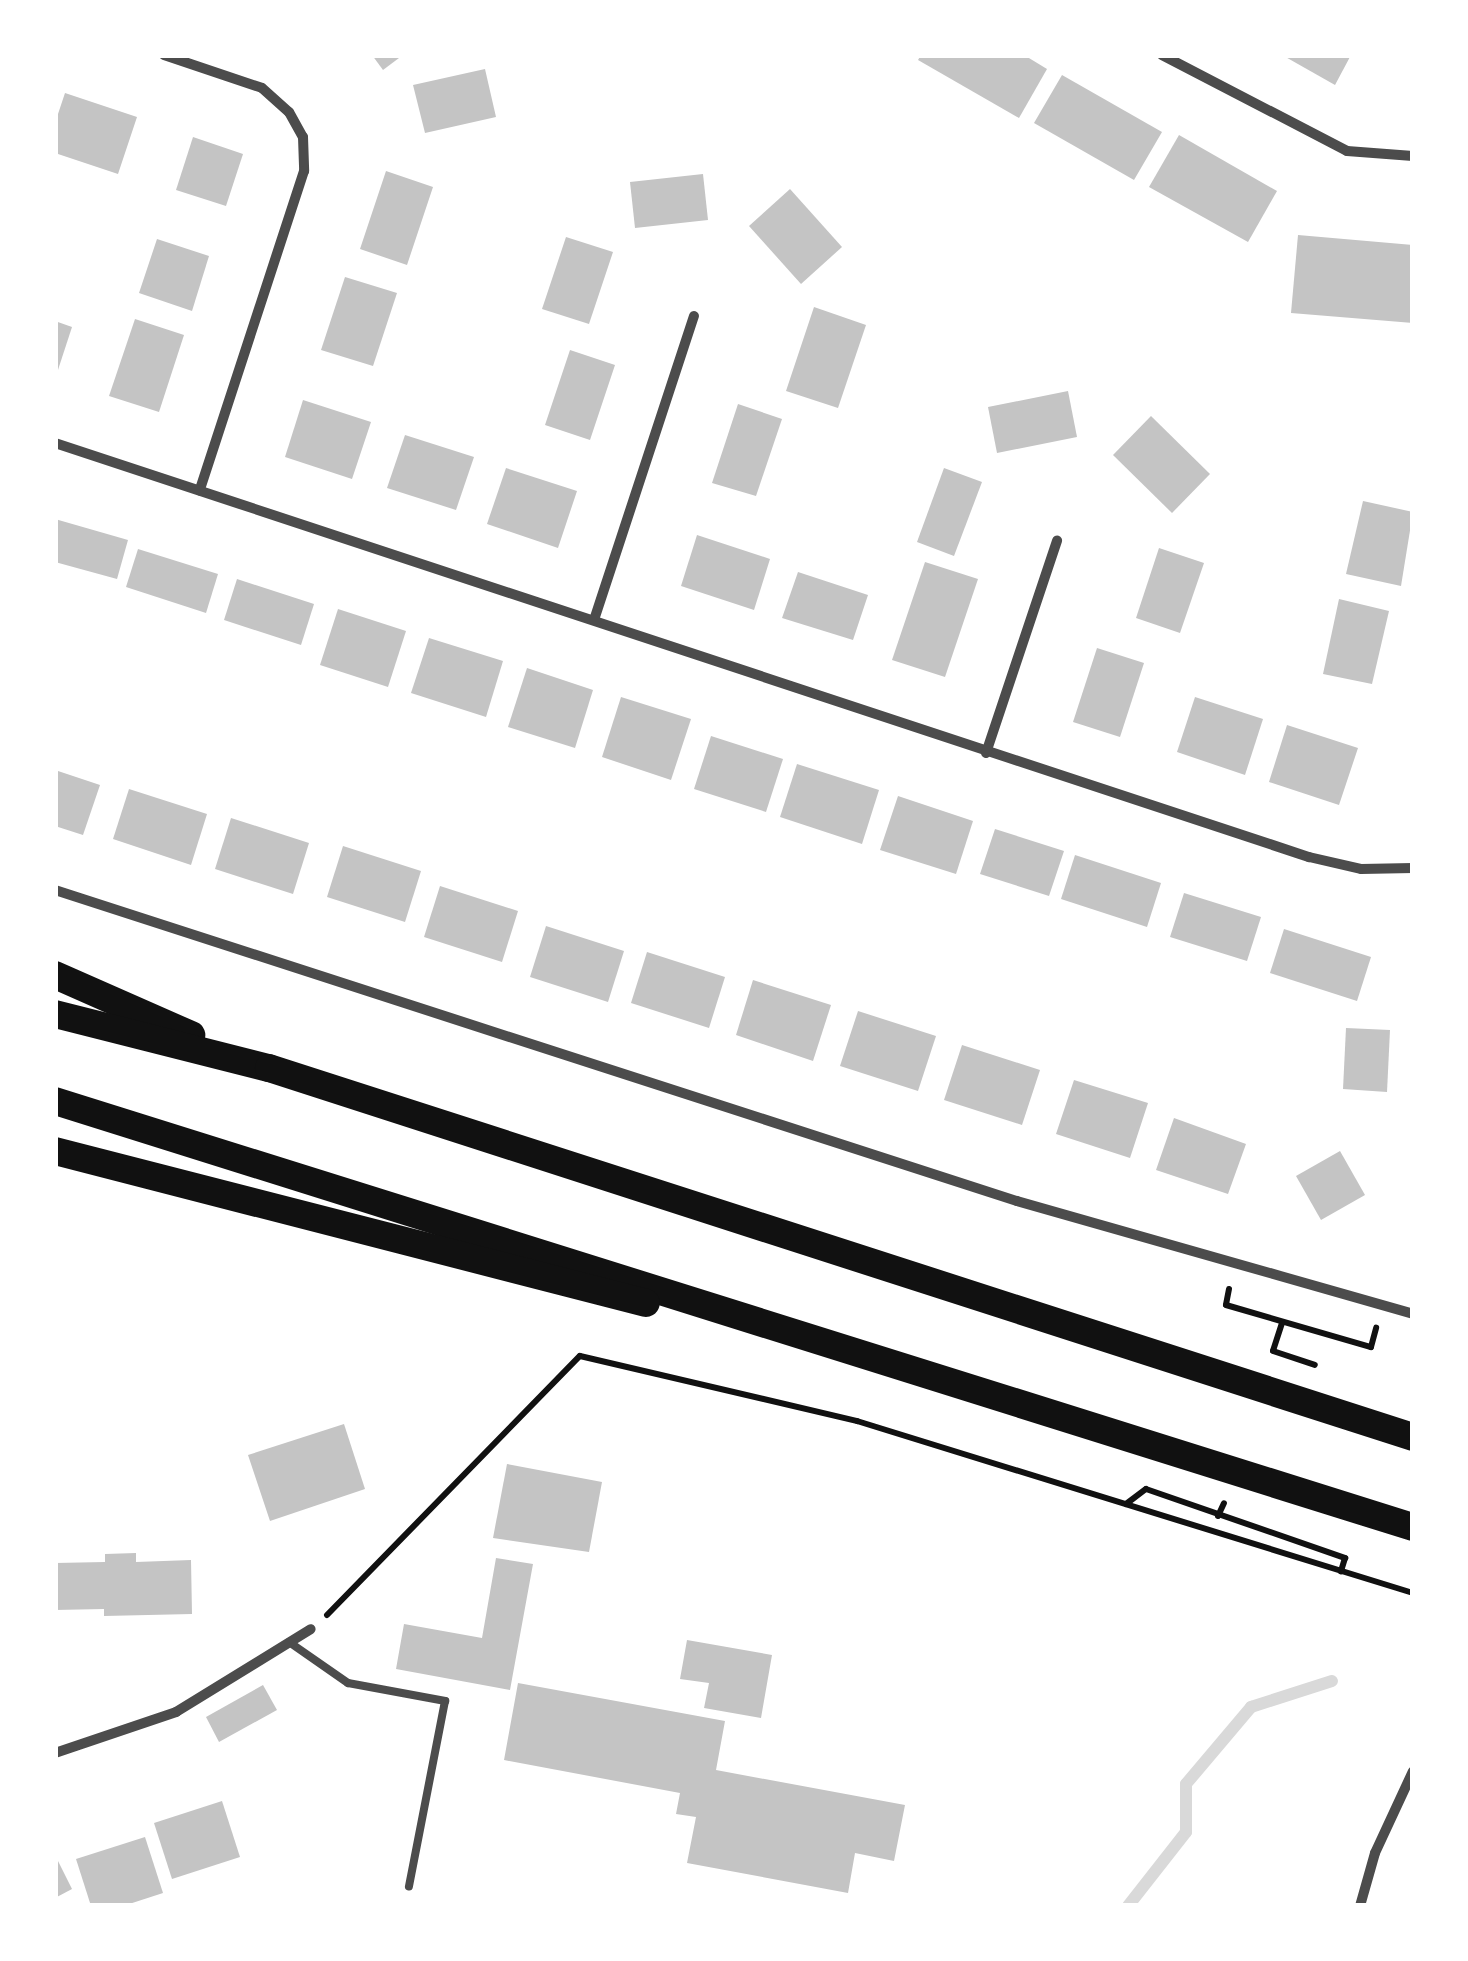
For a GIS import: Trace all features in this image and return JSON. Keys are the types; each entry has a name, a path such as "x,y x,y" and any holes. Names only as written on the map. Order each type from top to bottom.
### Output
{"highway":[{"path":"55,975 269,1068"},
{"path":"55,1014 269,1068 1413,1437"},
{"path":"55,1101 1006,1396 1413,1527"},
{"path":"55,1151 1006,1396"}],"street":[{"path":"164,55 262,88 290,112 304,137 304,172 200,490"},
{"path":"1162,55 1347,150 1413,156"},
{"path":"594,620 694,316"},
{"path":"55,442 1308,857 1360,869 1413,868"},
{"path":"986,753 1057,541"},
{"path":"55,890 1017,1200 1413,1314"},
{"path":"55,1753 176,1712 311,1628"},
{"path":"1360,1906 1375,1853 1413,1771"}],"lane":[{"path":"290,1642 348,1683 446,1701 410,1887"}],"path":[{"path":"1226,1305 1371,1348"},
{"path":"1273,1351 1282,1323"},
{"path":"311,1628 580,1356 857,1421 1413,1593"},
{"path":"1125,1504 1146,1489 1344,1558 1341,1571"},
{"path":"1218,1516 1224,1503"}],"building":[{"path":"372,55 403,55 383,70"},
{"path":"921,55 1024,55 1047,69 1019,118 918,60"},
{"path":"1282,55 1351,55 1335,85"},
{"path":"485,69 496,117 425,133 413,85"},
{"path":"1062,75 1162,132 1134,180 1034,123"},
{"path":"65,93 137,117 118,174 55,153 55,123"},
{"path":"1179,135 1277,191 1248,242 1149,187"},
{"path":"193,137 243,154 226,206 176,190"},
{"path":"386,171 433,187 407,265 360,249"},
{"path":"703,174 708,220 635,228 630,182"},
{"path":"790,189 842,247 801,284 749,226"},
{"path":"1298,235 1413,245 1413,323 1291,313"},
{"path":"566,237 613,252 589,324 542,309"},
{"path":"157,239 209,256 192,311 139,293"},
{"path":"345,277 397,293 373,366 321,350"},
{"path":"814,307 866,325 838,408 786,391"},
{"path":"135,319 184,335 159,412 109,396"},
{"path":"55,321 72,327 56,376 55,376"},
{"path":"570,350 615,365 590,440 545,425"},
{"path":"1068,391 1077,437 997,453 988,407"},
{"path":"303,400 371,422 352,479 285,457"},
{"path":"738,404 782,419 756,496 712,483"},
{"path":"1151,416 1210,474 1172,513 1113,455"},
{"path":"405,435 474,457 456,510 387,488"},
{"path":"506,468 577,491 558,548 487,524"},
{"path":"944,468 982,482 954,556 917,542"},
{"path":"1363,501 1413,512 1401,586 1346,574"},
{"path":"55,519 128,540 117,579 55,562"},
{"path":"697,535 770,559 754,610 681,586"},
{"path":"1159,548 1204,563 1180,633 1136,618"},
{"path":"138,549 218,574 206,613 126,587"},
{"path":"925,562 978,579 945,677 892,660"},
{"path":"798,572 868,595 853,640 782,618"},
{"path":"237,579 314,604 301,645 224,620"},
{"path":"1339,599 1389,611 1372,684 1323,674"},
{"path":"338,609 406,631 388,687 320,665"},
{"path":"429,638 503,661 486,717 411,693"},
{"path":"1097,648 1144,663 1120,737 1073,722"},
{"path":"527,668 593,690 575,748 508,727"},
{"path":"621,697 691,719 671,780 602,757"},
{"path":"1195,697 1263,719 1245,775 1177,752"},
{"path":"1287,725 1358,748 1339,805 1269,782"},
{"path":"711,736 783,759 766,812 694,789"},
{"path":"797,764 879,790 862,844 780,817"},
{"path":"55,770 100,785 83,835 55,826"},
{"path":"129,789 207,814 191,865 113,839"},
{"path":"898,796 973,821 956,874 880,850"},
{"path":"231,818 309,843 293,894 215,869"},
{"path":"995,829 1064,851 1049,896 980,874"},
{"path":"343,846 421,871 405,922 327,897"},
{"path":"1075,855 1161,883 1147,927 1061,899"},
{"path":"440,886 518,911 502,962 424,937"},
{"path":"1184,893 1261,917 1247,961 1170,937"},
{"path":"546,926 624,951 608,1002 530,977"},
{"path":"1284,929 1371,957 1357,1001 1270,973"},
{"path":"647,952 725,977 709,1028 631,1003"},
{"path":"753,980 831,1005 813,1061 736,1035"},
{"path":"858,1011 936,1036 918,1091 840,1066"},
{"path":"1346,1028 1390,1030 1387,1092 1343,1089"},
{"path":"962,1045 1040,1070 1022,1125 944,1100"},
{"path":"1074,1080 1148,1103 1130,1158 1056,1134"},
{"path":"1174,1118 1246,1144 1228,1194 1156,1170"},
{"path":"1340,1151 1365,1195 1321,1220 1296,1176"},
{"path":"344,1424 365,1489 270,1521 248,1455"},
{"path":"507,1464 602,1482 589,1552 493,1538"},
{"path":"136,1553 136,1562 191,1560 192,1614 104,1616 104,1609 55,1610 55,1563 105,1562 105,1554"},
{"path":"496,1558 533,1564 510,1690 396,1669 404,1624 482,1638"},
{"path":"687,1640 772,1655 761,1718 704,1708 709,1683 680,1679"},
{"path":"518,1683 725,1721 716,1770 905,1805 894,1861 855,1853 848,1893 687,1863 696,1817 676,1814 680,1793 504,1760"},
{"path":"263,1685 277,1710 219,1742 206,1717"},
{"path":"222,1801 240,1857 172,1879 154,1823"},
{"path":"145,1837 163,1893 123,1906 91,1906 76,1859"},
{"path":"55,1855 72,1889 55,1898"}],"waterway":[{"path":"1128,1906 1186,1832 1186,1784 1251,1707 1332,1681"}]}
